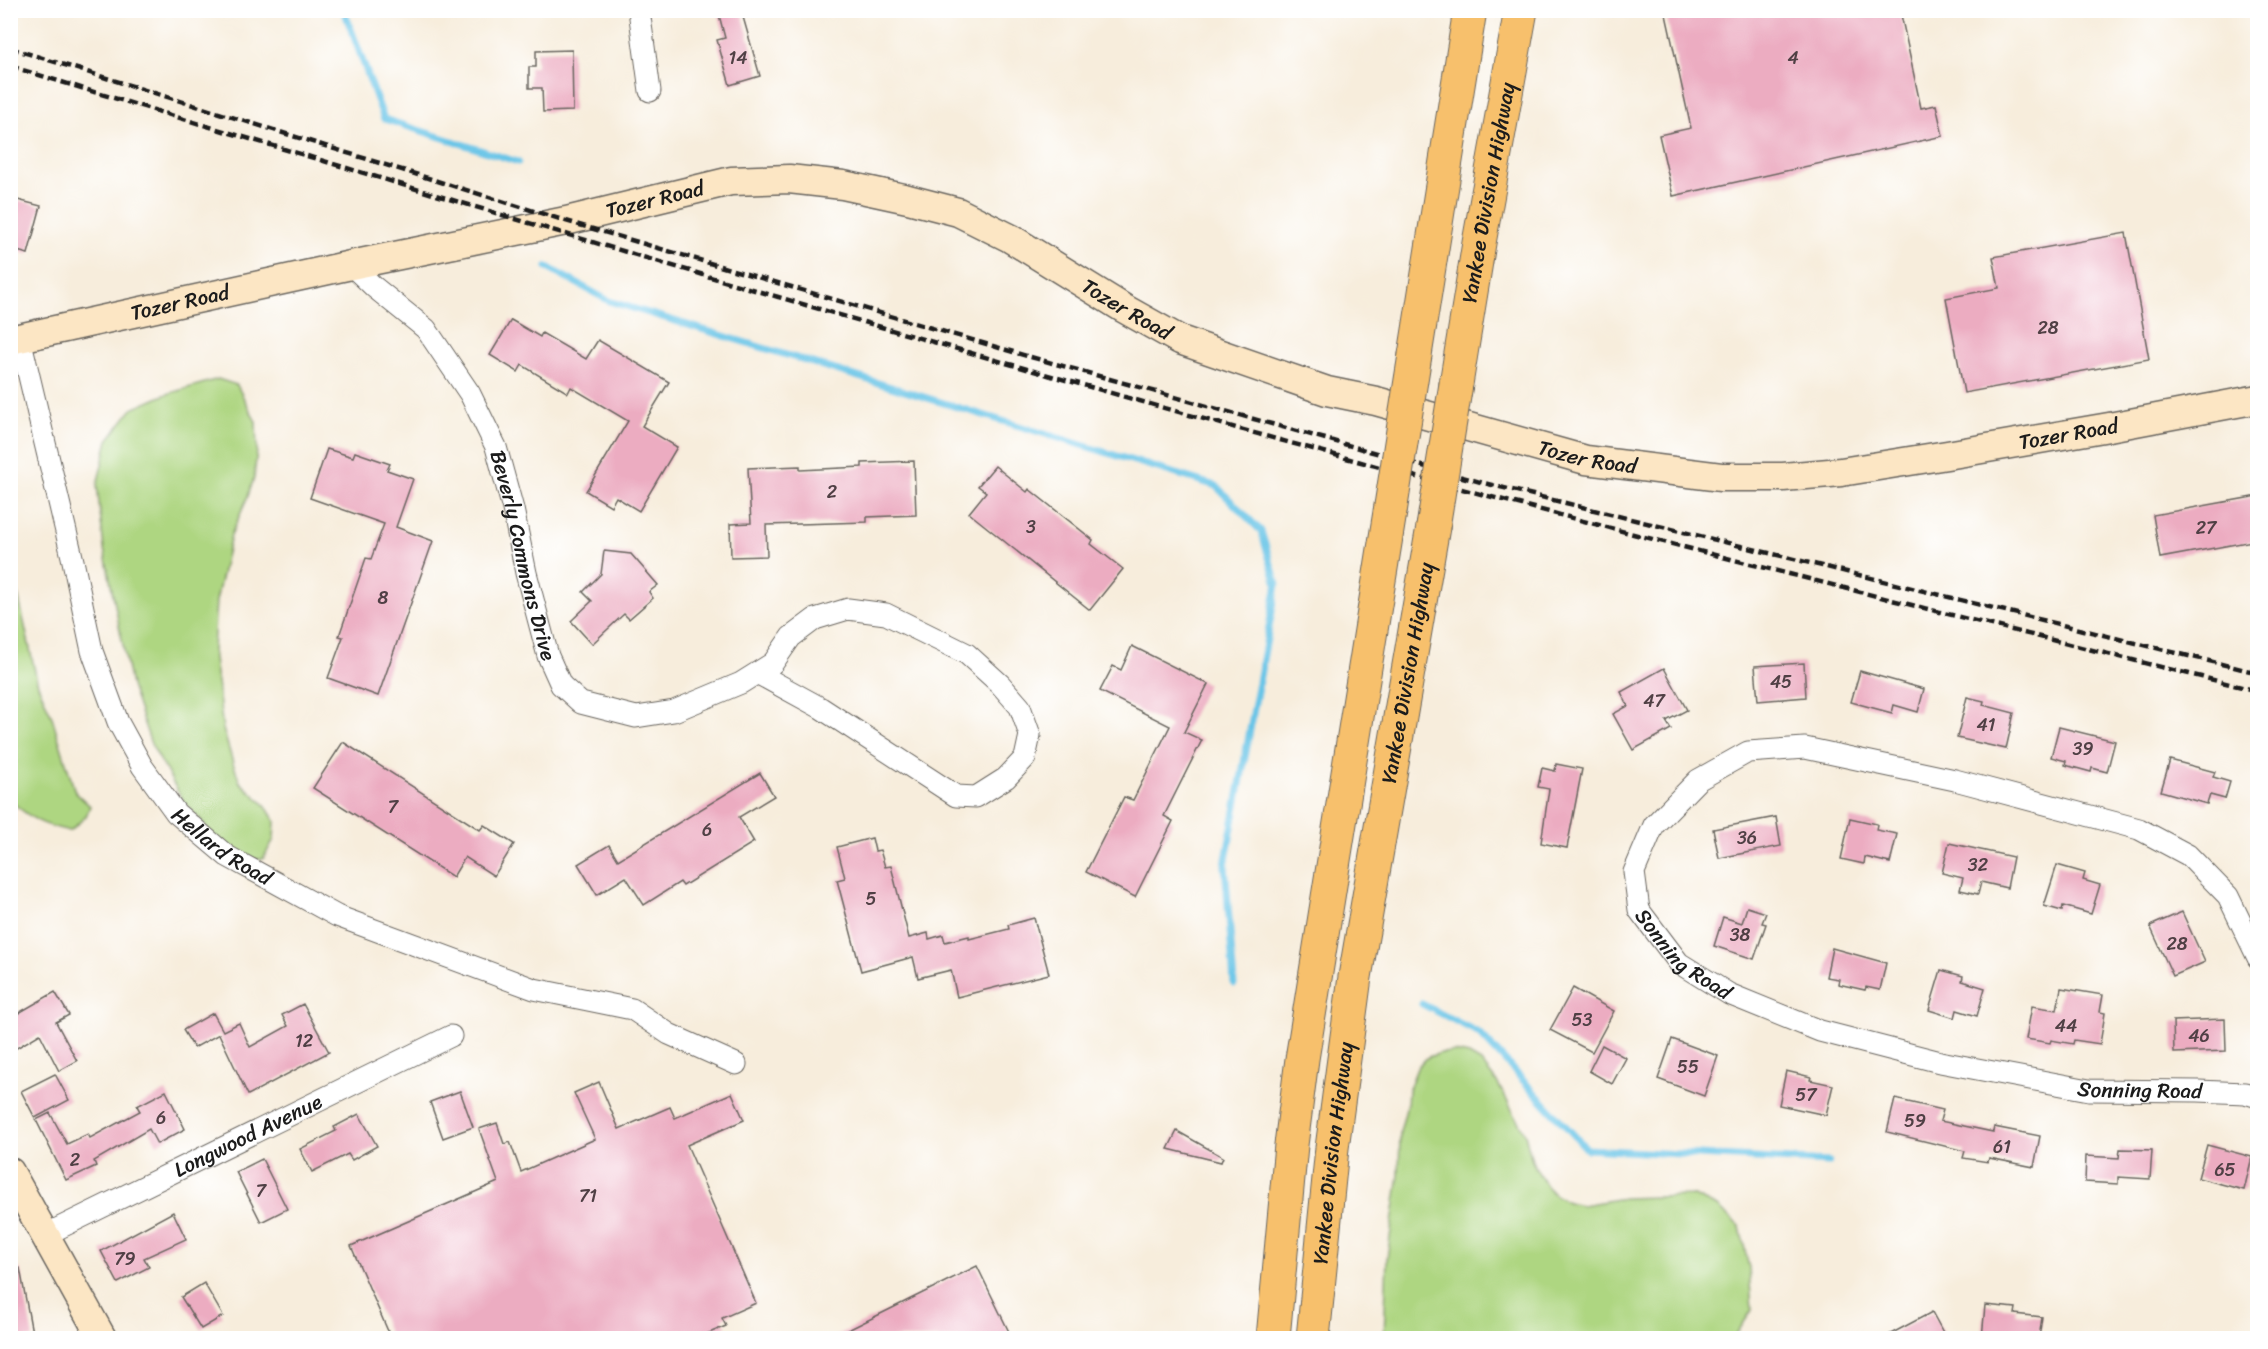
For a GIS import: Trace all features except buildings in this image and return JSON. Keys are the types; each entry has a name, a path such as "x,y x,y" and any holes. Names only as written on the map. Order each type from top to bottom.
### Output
{"highway":[{"path":"1415,355 1451,10"},
{"name":"Yankee Division Highway","path":"1273,1338 1291,1145 1302,1059 1470,10"},
{"name":"Yankee Division Highway","path":"1313,1338 1332,1148 1355,977 1433,527 1479,243 1521,10"}],"main road":[{"name":"Tozer Road","path":"16,339 566,220 731,181 789,179 843,185 958,212 1010,238 1123,308 1180,340 1327,391 1376,401 1586,460 1721,477 1783,477 1841,472 2109,427 2258,399"},
{"path":"10,1172 102,1338"}],"street":[{"path":"639,10 650,91"},
{"name":"Beverly Commons Drive","path":"351,265 374,287 426,329 470,394 496,447 548,656 561,685 581,703 636,717 674,711 741,683 757,673 773,663 791,637 815,619 848,609 886,614 967,654 1000,684 1020,707 1030,735 1025,758 1006,778 976,797 956,796 820,708 757,673"},
{"name":"Hellard Road","path":"16,339 74,561 93,651 118,722 142,766 176,813 227,856 337,916 534,989 632,1009 669,1034 736,1064"},
{"name":"Sonning Road","path":"2258,958 2228,896 2188,855 2139,829 1955,780 1804,748 1748,752 1698,780 1654,825 1635,872 1639,910 1679,963 1729,994 1820,1031 1940,1062 2089,1090 2245,1093 2258,1097"},
{"name":"Longwood Avenue","path":"45,1235 452,1036"}],"green space":[{"path":"218,379 237,385 256,422 257,450 254,478 231,535 216,601 213,650 223,729 233,763 240,782 265,805 275,821 274,839 263,859 249,860 219,841 184,802 151,744 131,686 104,549 97,485 108,440 132,409 164,395"},
{"path":"10,559 38,685 52,717 75,792 90,806 86,816 70,831 38,821 11,801"},
{"path":"1455,1052 1469,1055 1481,1062 1498,1084 1525,1134 1532,1161 1546,1186 1556,1196 1582,1205 1624,1198 1694,1196 1719,1208 1740,1227 1749,1268 1752,1310 1734,1338 1384,1338 1387,1258 1399,1175 1400,1132 1408,1091 1418,1066 1428,1057"}],"waterway":[{"path":"344,10 384,119 518,162"},
{"path":"547,267 609,301 1216,486 1261,531 1277,584 1225,865 1234,984"},
{"path":"1422,1004 1479,1033 1587,1149 1829,1162"}],"railway":[{"path":"10,48 566,221 1027,356 1484,483 2258,673"},
{"path":"10,66 689,271 1168,409 1712,554 2258,691"}]}
